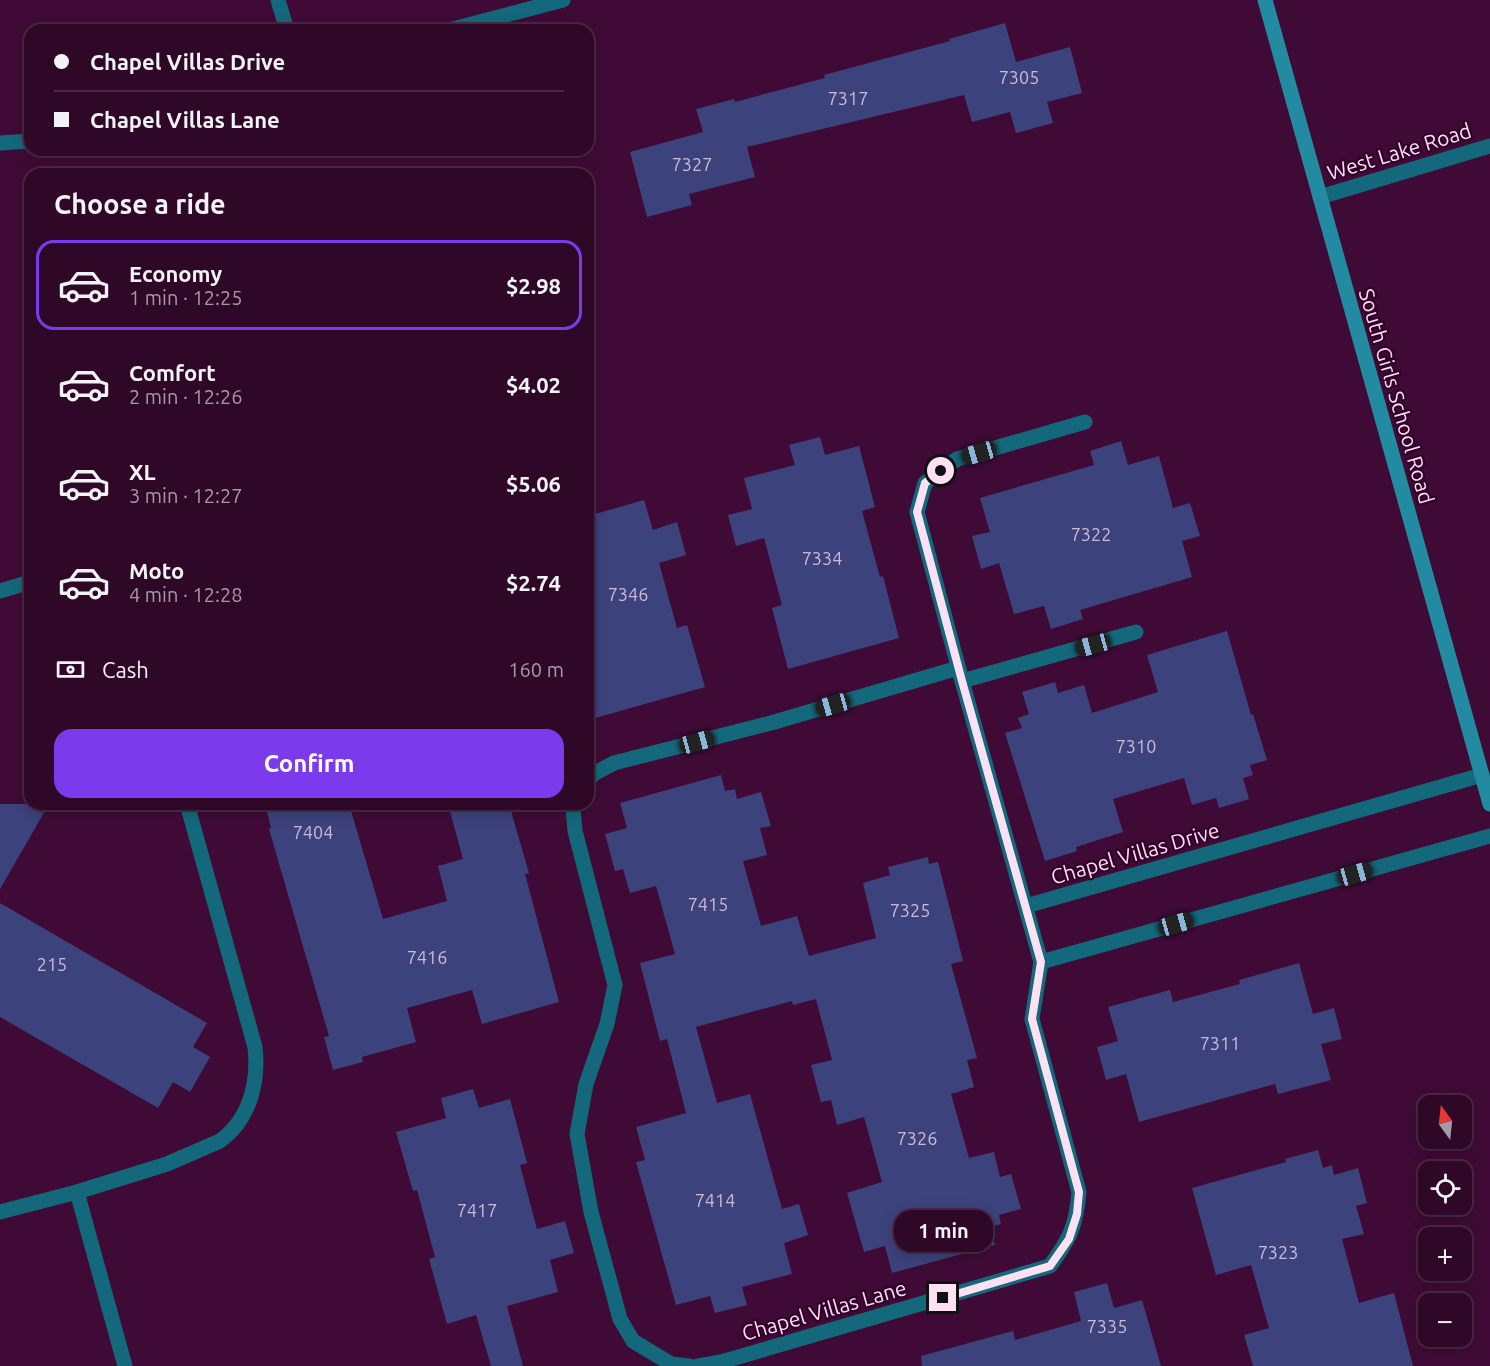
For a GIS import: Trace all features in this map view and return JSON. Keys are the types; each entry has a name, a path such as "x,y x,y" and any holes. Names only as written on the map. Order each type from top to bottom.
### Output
{"main road":[{"name":"South Girls School Road","path":"1265,0 1490,803"}],"street":[{"path":"278,0 285,24"},
{"path":"472,24 563,0"},
{"path":"0,144 24,142"},
{"name":"West Lake Road","path":"1320,197 1490,146"},
{"path":"1026,906 917,512 925,483 957,459 1084,422"},
{"path":"0,591 24,584"},
{"path":"594,774 614,763 960,674 1136,632"},
{"name":"Chapel Villas Drive","path":"1026,906 1482,775"},
{"path":"0,1212 77,1192 167,1164 220,1142 227,1136 248,1106 255,1088 257,1062 255,1047 189,810"},
{"path":"573,810 575,831 615,985 608,1024 586,1084 577,1134 591,1212 620,1319 633,1341 671,1364 689,1366"},
{"path":"1041,962 1490,836"},
{"name":"Chapel Villas Lane","path":"698,1366 732,1359 1050,1266 1069,1239 1077,1214 1079,1192 1032,1019 1041,962 1026,906"},
{"path":"77,1192 125,1366"}],"building":[{"path":"1005,23 1016,62 1070,47 1082,93 1047,102 1053,123 1016,133 1010,112 972,122 964,95 747,147 755,177 689,194 692,205 647,217 630,152 703,132 696,109 734,99 735,102 825,78 824,75 950,41 949,39"},
{"path":"820,437 825,455 859,446 875,507 862,511 880,577 883,576 899,638 788,669 772,608 782,605 764,538 736,546 728,515 752,509 744,478 795,465 789,445"},
{"path":"1121,441 1128,465 1159,456 1173,508 1190,503 1200,536 1182,541 1192,577 1080,610 1083,619 1051,629 1044,606 1014,614 999,563 981,569 972,536 990,532 980,498 1094,465 1090,451"},
{"path":"644,500 653,530 677,522 686,555 659,563 677,628 687,625 705,687 594,718 594,514"},
{"path":"1227,631 1251,715 1253,714 1267,760 1250,765 1253,775 1243,778 1249,799 1219,808 1216,798 1192,805 1184,778 1113,799 1123,832 1076,847 1077,851 1045,861 1005,733 1022,728 1018,718 1029,714 1022,692 1055,682 1058,693 1084,685 1092,713 1158,692 1147,655"},
{"path":"721,775 725,791 735,789 737,799 761,792 771,826 760,828 767,855 743,861 761,926 797,916 809,956 876,938 863,883 890,875 888,867 928,857 929,864 938,862 963,961 951,964 977,1058 967,1060 974,1087 951,1094 969,1158 994,1152 1000,1177 1011,1174 1021,1209 999,1215 1001,1224 990,1227 995,1245 892,1273 885,1246 864,1252 847,1193 882,1182 864,1117 837,1125 831,1100 821,1102 811,1065 832,1060 816,999 793,1005 792,1001 696,1027 717,1103 750,1094 782,1209 799,1204 808,1235 784,1243 792,1274 742,1287 747,1305 715,1313 710,1296 676,1305 636,1162 645,1160 636,1127 686,1113 667,1039 660,1041 640,963 675,954 656,886 630,893 623,869 615,871 605,834 627,828 620,803"},
{"path":"0,804 24,804 24,810 46,810 0,889"},
{"path":"266,810 351,810 383,919 447,901 438,866 463,859 450,810 511,810 529,873 525,874 559,1002 482,1024 472,990 407,1008 416,1042 362,1057 363,1062 333,1070 324,1037 329,1036 269,829 271,828"},
{"path":"0,903 207,1023 193,1047 210,1057 190,1092 173,1082 158,1108 0,1017"},
{"path":"1299,963 1313,1014 1334,1008 1342,1039 1321,1044 1331,1080 1278,1094 1275,1084 1139,1122 1126,1074 1106,1080 1097,1047 1118,1041 1108,1007 1170,990 1173,1002 1240,984 1239,980"},
{"path":"473,1089 479,1108 510,1099 527,1163 520,1165 537,1229 565,1221 574,1253 550,1260 558,1292 507,1306 523,1366 491,1366 476,1315 447,1324 429,1259 435,1257 417,1190 413,1191 396,1132 446,1118 441,1098"},
{"path":"1318,1150 1323,1168 1332,1165 1334,1175 1358,1168 1367,1203 1356,1206 1364,1234 1342,1239 1359,1303 1394,1293 1413,1366 1253,1366 1244,1335 1269,1328 1251,1265 1216,1275 1192,1188 1286,1162 1285,1159"},
{"path":"1107,1283 1114,1308 1142,1300 1161,1366 922,1366 921,1356 1013,1331 1015,1340 1081,1321 1074,1292"}],"route":[{"path":"941,471 925,483 917,512 1041,962 1032,1019 1079,1192 1077,1214 1069,1239 1050,1266 943,1298"}]}
